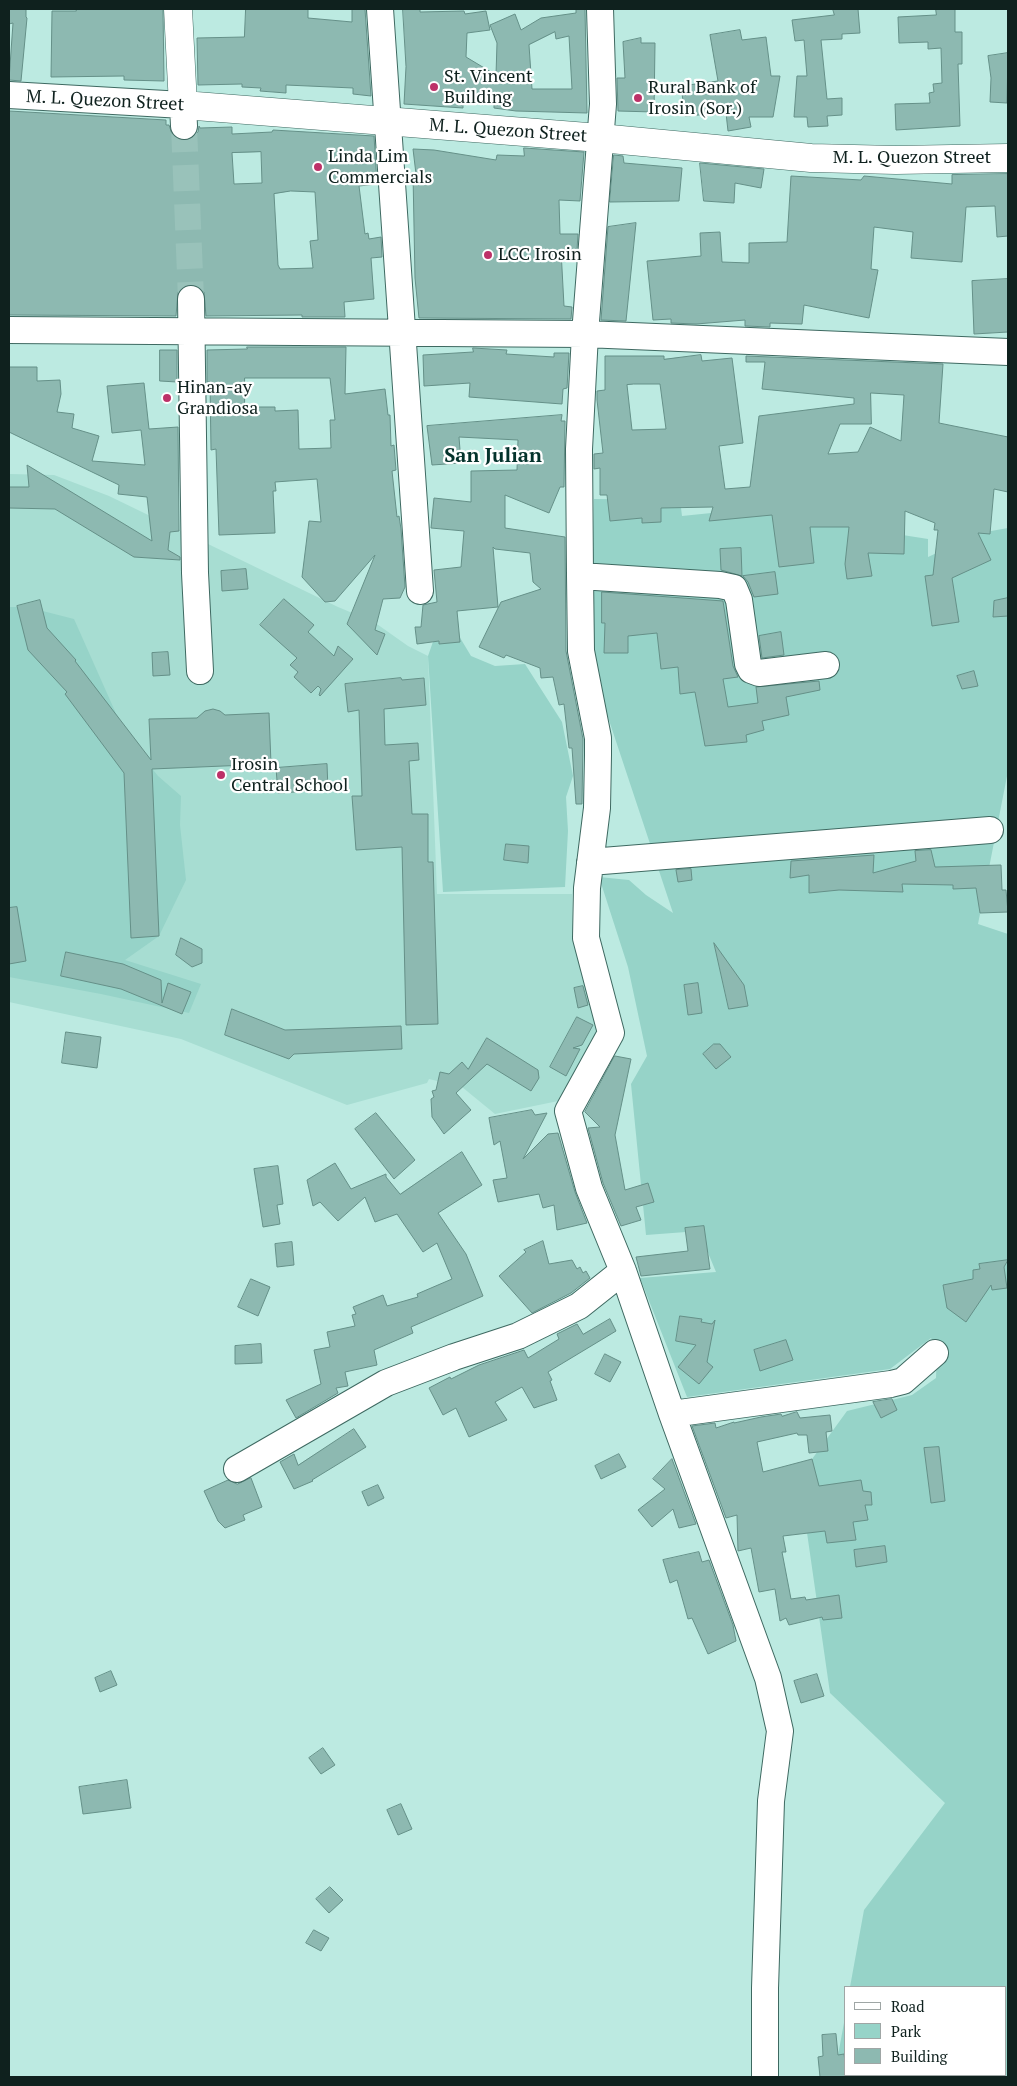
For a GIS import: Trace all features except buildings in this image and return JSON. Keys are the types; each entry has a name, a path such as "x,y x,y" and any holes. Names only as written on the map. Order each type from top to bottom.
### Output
{"main road":[{"path":"178,9 183,115"},
{"name":"M. L. Quezon Street","path":"183,115 388,121 820,158 896,160 1008,158"}],"street":[{"path":"380,9 420,591"},
{"path":"600,9 603,104 585,334 579,449 580,576 582,651 598,738 597,808 587,888 586,938 611,1033 568,1111 589,1188 623,1271 672,1414 768,1678 780,1731 771,1800 765,1988 765,2077"},
{"name":"M. L. Quezon Street","path":"9,95 183,115"},
{"path":"191,299 195,573 200,671"},
{"path":"9,330 192,333 585,334 1008,352"},
{"path":"580,576 720,585 734,588 739,600 748,664 751,670 759,673 826,665"},
{"path":"590,862 990,830"},
{"path":"237,1469 386,1383 454,1357 518,1336 579,1306 623,1271"},
{"path":"672,1414 891,1384 902,1381 935,1353"}],"shaded area":[{"name":"Irosin Central School","path":"9,474 54,475 109,496 338,607 374,622 408,646 428,656 437,894 572,894 572,935 603,1031 563,1100 495,1114 462,1087 429,1079 427,1083 347,1105 181,1039 9,1002"}],"green space":[{"path":"594,499 680,500 682,516 809,503 839,525 928,539 928,557 980,533 1008,528 1008,771 978,924 1008,934 1008,2077 834,2077 844,2023 844,2076 1007,2076 1007,1986 850,1986 864,1910 945,1803 830,1693 799,1477 847,1411 912,1395 936,1378 937,1350 931,1338 890,1369 687,1397 640,1278 716,1272 699,1231 646,1235 631,1084 647,1056 628,967 599,877 629,880 646,895 673,913 597,684 592,640"},
{"path":"9,607 27,607 74,619 126,736 158,776 181,796 180,825 186,880 159,936 125,960 201,984 189,1013 9,977"},
{"path":"435,636 459,636 471,656 495,666 525,664 562,722 573,776 566,797 568,831 565,887 443,892 428,656"}],"tunnel":[{"path":"184,126 191,299"}],"place":[{"name":"St. Vincent Building","path":"434,87"},
{"name":"Rural Bank of Irosin (Sor.)","path":"638,98"},
{"name":"Linda Lim Commercials","path":"318,167"},
{"name":"LCC Irosin","path":"488,255"},
{"name":"Hinan-ay Grandiosa","path":"167,398"},
{"name":"Irosin Central School","path":"221,775"}],"district":[{"name":"San Julian","path":"493,456"}]}
